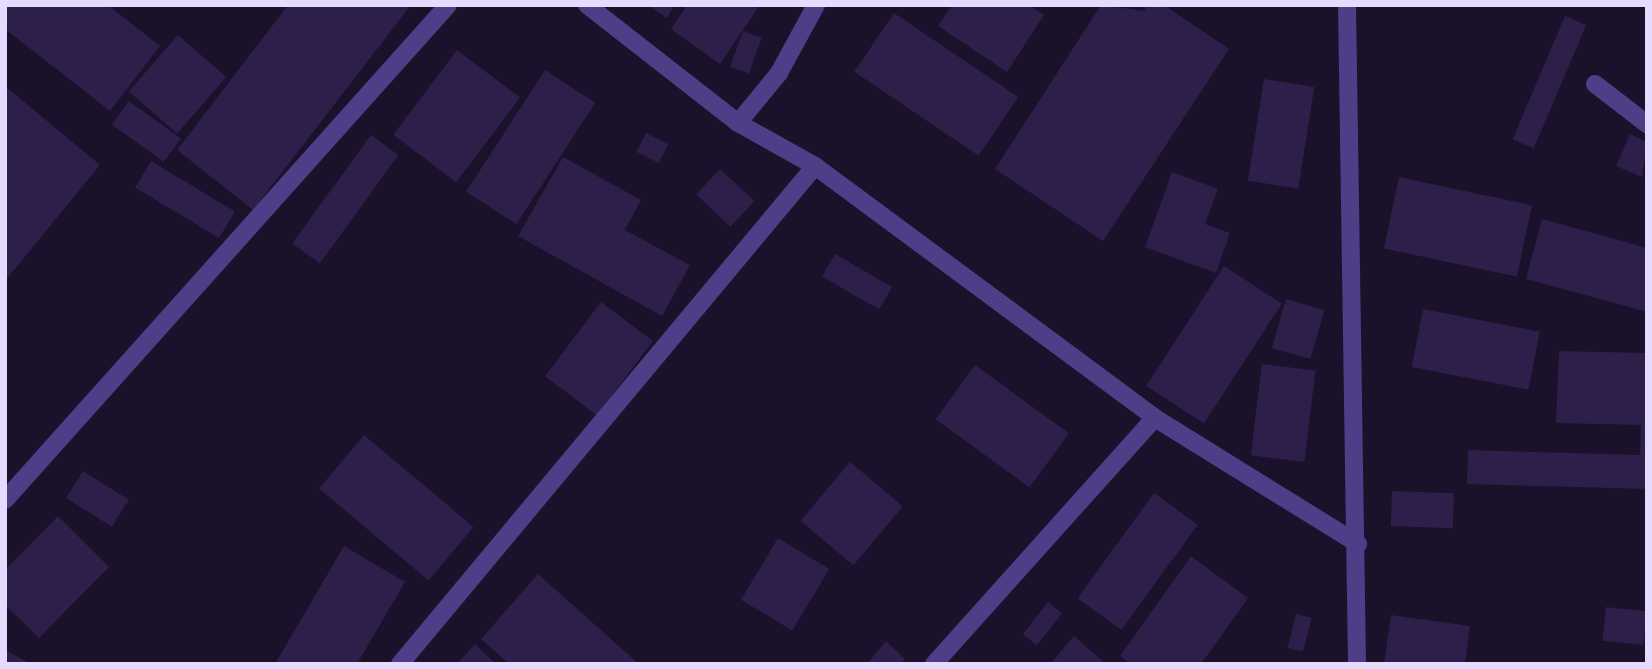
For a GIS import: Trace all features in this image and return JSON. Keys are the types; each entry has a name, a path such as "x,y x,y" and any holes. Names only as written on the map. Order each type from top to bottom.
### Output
{"street":[{"path":"5,500 448,5"},
{"path":"587,5 738,123 815,166 1156,418 1358,544"},
{"path":"738,123 779,73 816,5"},
{"path":"1347,5 1358,544 1357,664"},
{"path":"1595,84 1647,124"},
{"path":"400,664 815,166"},
{"path":"934,664 1156,418"}],"building":[{"path":"5,5 108,5 160,46 110,111 5,29"},
{"path":"288,5 411,5 253,210 177,150"},
{"path":"647,5 675,5 667,18"},
{"path":"687,5 760,5 720,64 671,29"},
{"path":"952,5 1029,5 1044,15 1007,72 938,26"},
{"path":"1101,5 1145,11 1145,5 1164,5 1229,49 1103,241 995,169"},
{"path":"894,13 1018,97 979,156 854,72"},
{"path":"1565,16 1586,25 1534,148 1513,139"},
{"path":"743,31 762,38 749,74 730,67"},
{"path":"178,35 226,77 177,134 129,92"},
{"path":"457,50 520,98 456,182 393,135"},
{"path":"545,70 595,103 516,224 466,192"},
{"path":"1264,79 1314,87 1298,189 1248,181"},
{"path":"5,86 100,165 5,281"},
{"path":"129,101 181,139 164,162 112,124"},
{"path":"646,133 668,144 659,163 636,152"},
{"path":"1630,134 1647,142 1642,177 1616,166"},
{"path":"371,135 399,155 320,263 292,243"},
{"path":"563,157 641,200 625,230 690,265 662,316 518,236"},
{"path":"151,161 235,211 219,238 135,188"},
{"path":"720,169 754,201 731,227 696,195"},
{"path":"1172,172 1218,189 1205,224 1230,233 1216,273 1145,247"},
{"path":"1399,177 1532,205 1517,277 1384,248"},
{"path":"1542,219 1647,248 1647,312 1526,279"},
{"path":"835,254 892,287 879,310 822,277"},
{"path":"1224,266 1282,304 1204,424 1146,386"},
{"path":"1286,299 1324,310 1310,359 1272,348"},
{"path":"601,302 653,341 597,415 545,376"},
{"path":"1423,309 1540,332 1529,390 1412,367"},
{"path":"1559,351 1647,353 1647,489 1467,484 1468,450 1640,455 1641,425 1556,423"},
{"path":"1262,364 1316,371 1304,462 1251,455"},
{"path":"975,365 1069,433 1029,487 936,419"},
{"path":"364,435 474,527 429,581 319,489"},
{"path":"850,462 903,506 853,565 801,521"},
{"path":"83,471 129,500 112,527 66,498"},
{"path":"1392,491 1454,493 1453,528 1391,526"},
{"path":"1154,493 1198,525 1121,630 1078,598"},
{"path":"58,516 109,567 39,638 5,605 5,570"},
{"path":"778,538 829,569 792,631 741,600"},
{"path":"344,546 405,582 357,664 275,664"},
{"path":"1191,556 1248,598 1201,664 1131,664 1120,656"},
{"path":"538,574 639,664 509,664 481,639"},
{"path":"1048,602 1062,613 1037,645 1023,634"},
{"path":"1606,607 1647,611 1643,645 1602,641"},
{"path":"1296,614 1312,618 1303,652 1288,648"},
{"path":"1391,615 1470,626 1465,664 1384,664"},
{"path":"1074,636 1106,664 1050,664"},
{"path":"886,641 905,659 901,664 867,664"},
{"path":"475,644 496,664 457,664"},
{"path":"5,650 26,661 25,664 5,664"}]}
